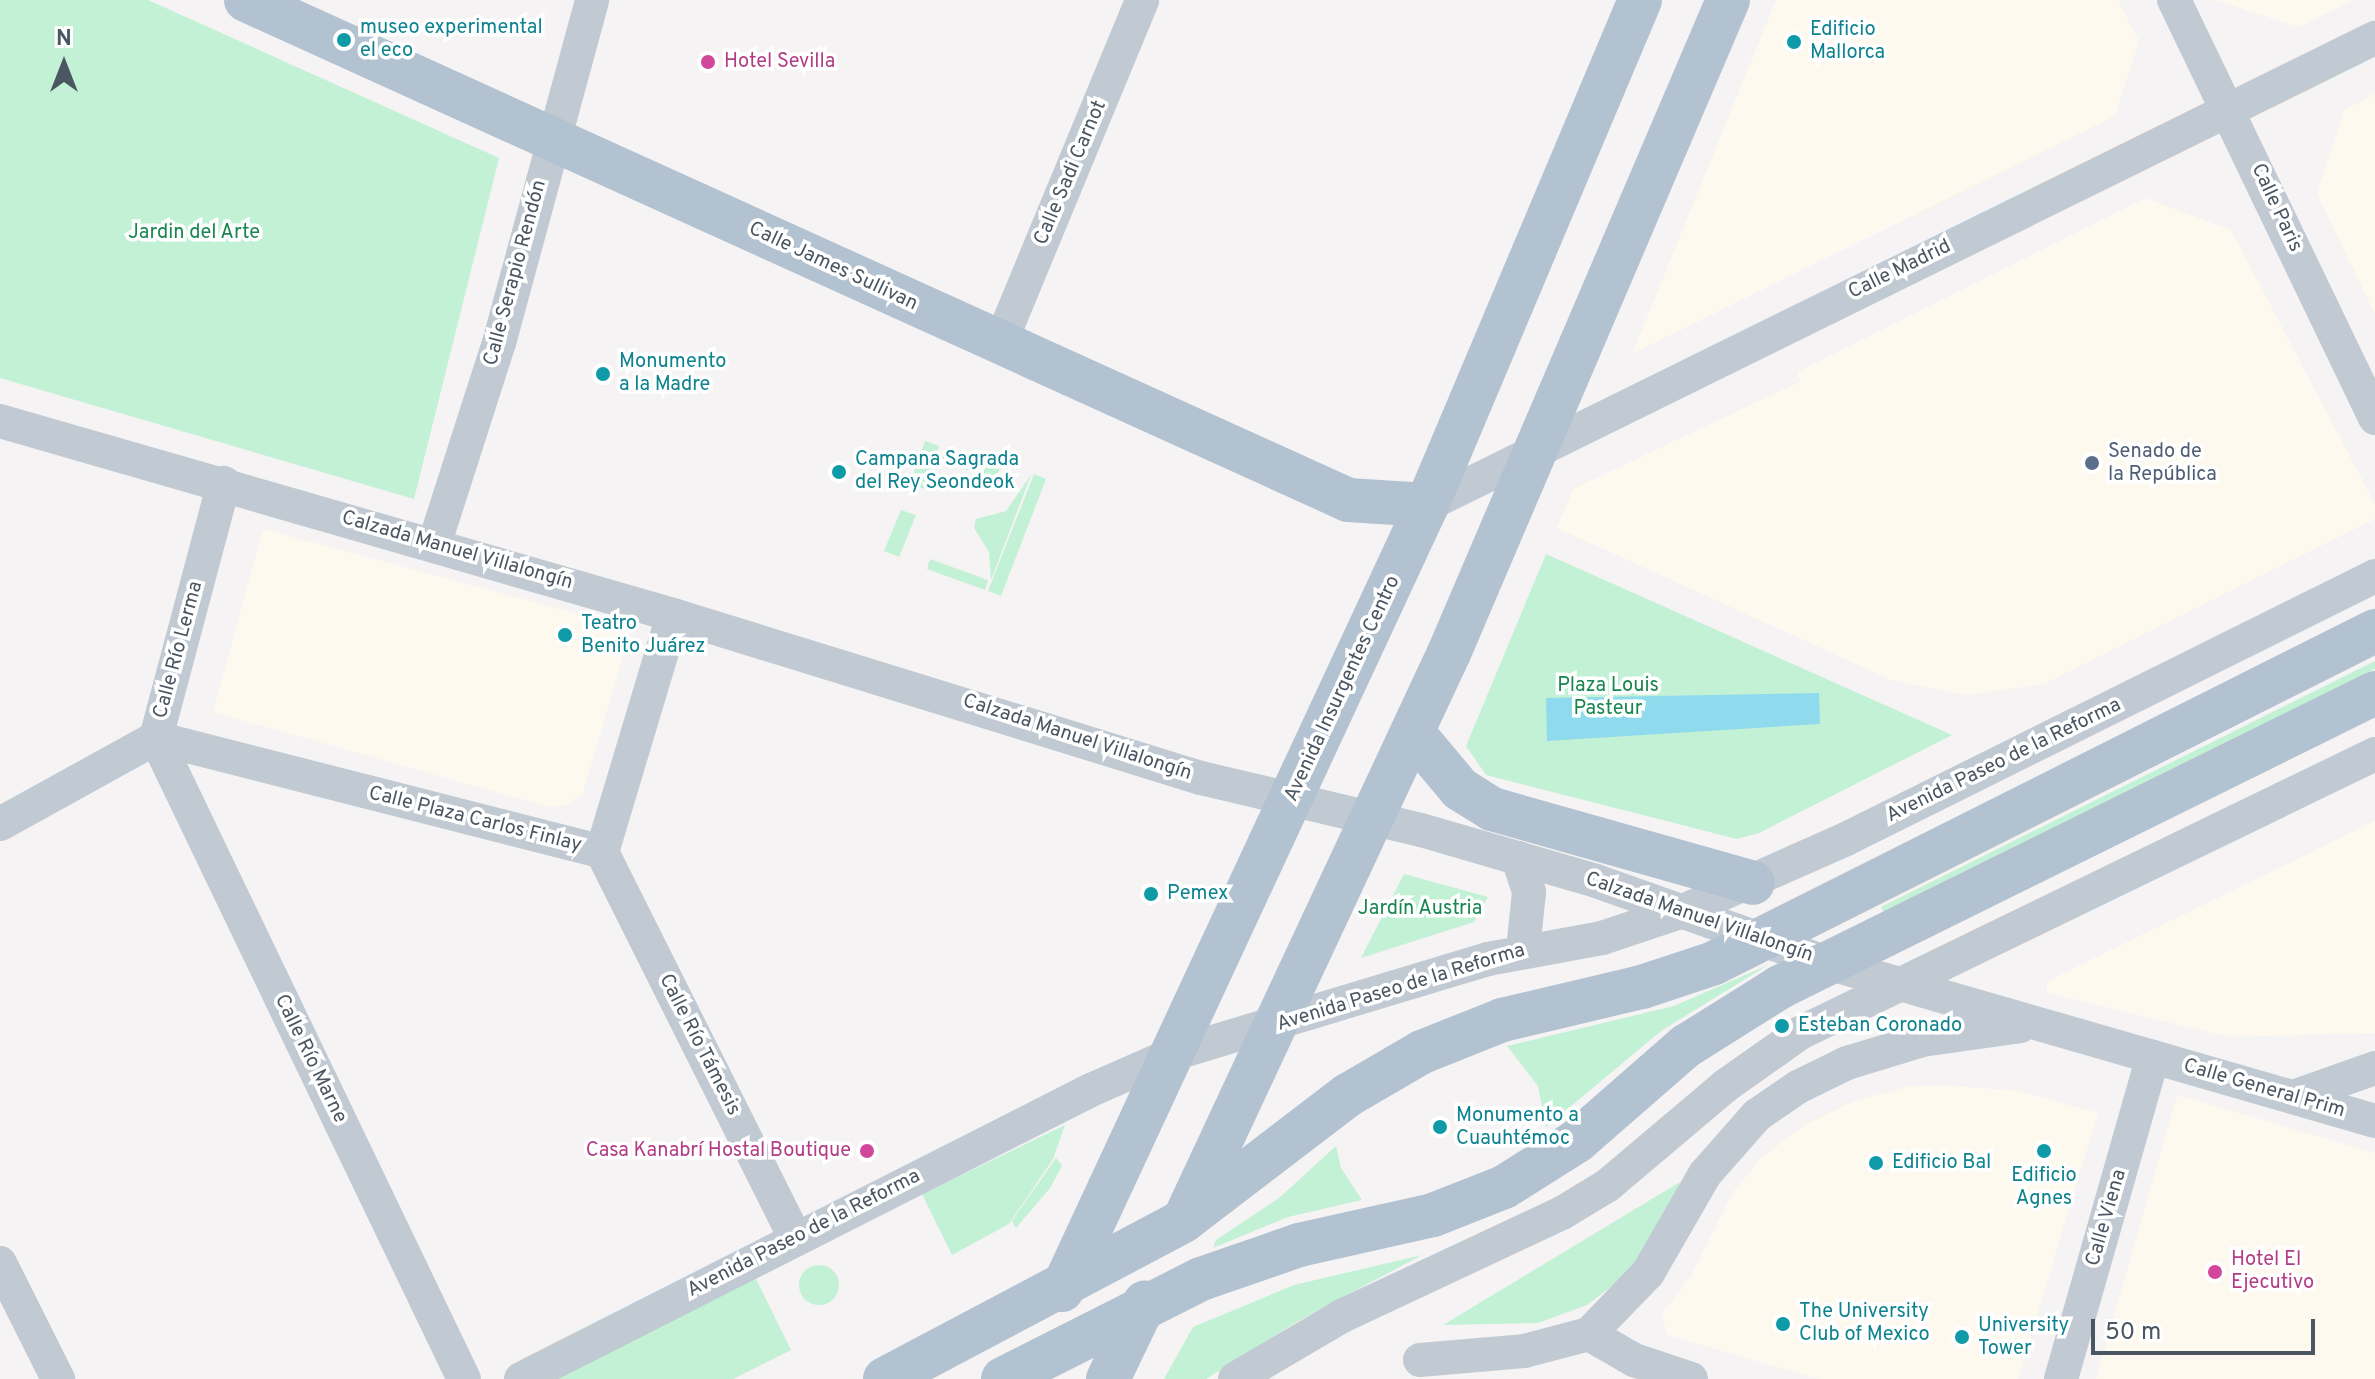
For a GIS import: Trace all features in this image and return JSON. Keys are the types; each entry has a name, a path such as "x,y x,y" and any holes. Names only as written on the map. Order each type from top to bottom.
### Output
{"main road":[{"name":"Calle James Sullivan","path":"246,0 550,141 781,240 999,346 1348,500 1427,505"},
{"name":"Avenida Insurgentes Centro","path":"1016,1375 1064,1284 1173,1054 1427,505 1640,0"},
{"path":"1108,1379 1375,819 1538,447 1728,0"},
{"path":"885,1379 1183,1221 1348,1095 1422,1052 1502,1020 1642,987 1763,941 2375,631"},
{"path":"1016,1375 1201,1279 1299,1245 1433,1215 1504,1187 1577,1141 1686,1046 1827,963 2375,693"},
{"path":"1413,733 1460,789 1492,809 1753,883"}],"street":[{"name":"Calle Serapio Rendón","path":"434,545 499,343 550,141 592,0"},
{"name":"Calle Sadi Carnot","path":"999,346 1142,0"},
{"name":"Calle Paris","path":"2174,0 2375,418"},
{"name":"Calle Madrid","path":"1427,505 1538,447 2375,38"},
{"name":"Calzada Manuel Villalongín","path":"0,421 224,483 673,615 1291,801 1375,819 1518,858 1683,911 1827,963 2153,1057"},
{"name":"Calle Río Lerma","path":"0,824 156,738 224,483"},
{"name":"Avenida Paseo de la Reforma","path":"521,1379 795,1238 1173,1054 1523,950 1602,938 1683,911 1753,883 2375,576"},
{"name":"Calle Plaza Carlos Finlay","path":"156,738 602,852 673,615"},
{"name":"Calle Río Marne","path":"156,738 464,1379"},
{"path":"1235,1379 1342,1316 1574,1206 1645,1158 1754,1064 1800,1033 2375,754"},
{"name":"Calle Río Támesis","path":"602,852 795,1238"},
{"path":"1518,858 1529,892 1523,950"},
{"path":"1420,1360 1524,1351 1589,1334 1648,1273 1724,1147 1788,1094 1847,1063 1902,1045 2032,1024"},
{"name":"Calle General Prim","path":"2153,1057 2375,1121"},
{"name":"Calle Viena","path":"2061,1379 2153,1057"},
{"path":"2293,1097 2375,1068"},
{"path":"0,1263 58,1379"},
{"path":"1589,1334 1634,1360 1691,1379"}],"shaded area":[{"path":"1776,0 2118,0 2139,41 2115,116 1632,354"},
{"path":"2214,0 2354,0 2299,27"},
{"path":"2375,94 2375,314 2317,194 2344,110"},
{"name":"Senado de la República","path":"2145,198 2231,230 2375,504 2375,519 2044,684 1966,695 1891,680 1557,528 1573,489 1801,381 1797,372"},
{"path":"263,529 631,628 583,793 567,805 549,807 213,712"},
{"path":"2375,821 2375,1033 2229,1037 2047,993 2047,981"},
{"path":"1911,1086 2020,1091 2098,1113 2018,1379 1819,1379 1667,1335 1662,1314 1691,1276 1733,1192 1761,1158 1805,1125 1854,1101"},
{"path":"2177,1095 2375,1153 2375,1379 2096,1379"}],"green space":[{"name":"Jardin del Arte","path":"0,0 148,0 499,158 414,499 0,378"},
{"path":"925,441 939,446 924,489 910,483"},
{"path":"945,449 1000,468 995,480 941,460"},
{"path":"1034,474 1046,479 1001,596 988,591"},
{"path":"1031,475 991,580 989,552 974,528 976,519 1006,511"},
{"path":"901,510 916,515 899,557 884,551"},
{"name":"Plaza Louis Pasteur","path":"1546,554 1952,735 1759,833 1737,839 1486,775 1466,746"},
{"path":"930,559 988,580 985,590 927,569"},
{"path":"2375,661 2375,669 1884,913 1881,907"},
{"name":"Jardín Austria","path":"1404,874 1488,897 1474,922 1361,958"},
{"path":"1768,965 1661,1031 1546,1127 1538,1086 1507,1046 1674,1006"},
{"path":"1065,1125 1053,1159 1009,1224 952,1255 922,1194"},
{"path":"1336,1146 1341,1168 1362,1200 1288,1217 1213,1248 1216,1240 1279,1198"},
{"path":"1056,1158 1062,1166 1050,1188 1016,1228 1012,1221"},
{"path":"1680,1182 1661,1228 1637,1267 1587,1305 1538,1323 1443,1325"},
{"path":"1422,1255 1300,1320 1206,1379 1164,1379 1193,1327 1294,1285"},
{"path":"819,1265 833,1271 839,1285 833,1299 819,1305 805,1299 799,1285 805,1271"},
{"path":"755,1277 791,1350 733,1379 550,1379"}],"water":[{"path":"1819,693 1820,724 1547,741 1546,698"}],"place":[{"name":"museo experimental el eco","path":"344,40"},
{"name":"Edificio Mallorca","path":"1794,42"},
{"name":"Hotel Sevilla","path":"708,62"},
{"name":"Monumento a la Madre","path":"603,374"},
{"name":"Senado de la República","path":"2092,463"},
{"name":"Campana Sagrada del Rey Seondeok","path":"839,472"},
{"name":"Teatro Benito Juárez","path":"565,635"},
{"name":"Pemex","path":"1151,894"},
{"name":"Esteban Coronado","path":"1782,1026"},
{"name":"Monumento a Cuauhtémoc","path":"1440,1127"},
{"name":"Casa Kanabrí Hostal Boutique","path":"867,1151"},
{"name":"Edificio Agnes","path":"2044,1151"},
{"name":"Edificio Bal","path":"1876,1163"},
{"name":"Hotel El Ejecutivo","path":"2215,1272"},
{"name":"The University Club of Mexico","path":"1783,1324"},
{"name":"University Tower","path":"1962,1337"}]}
